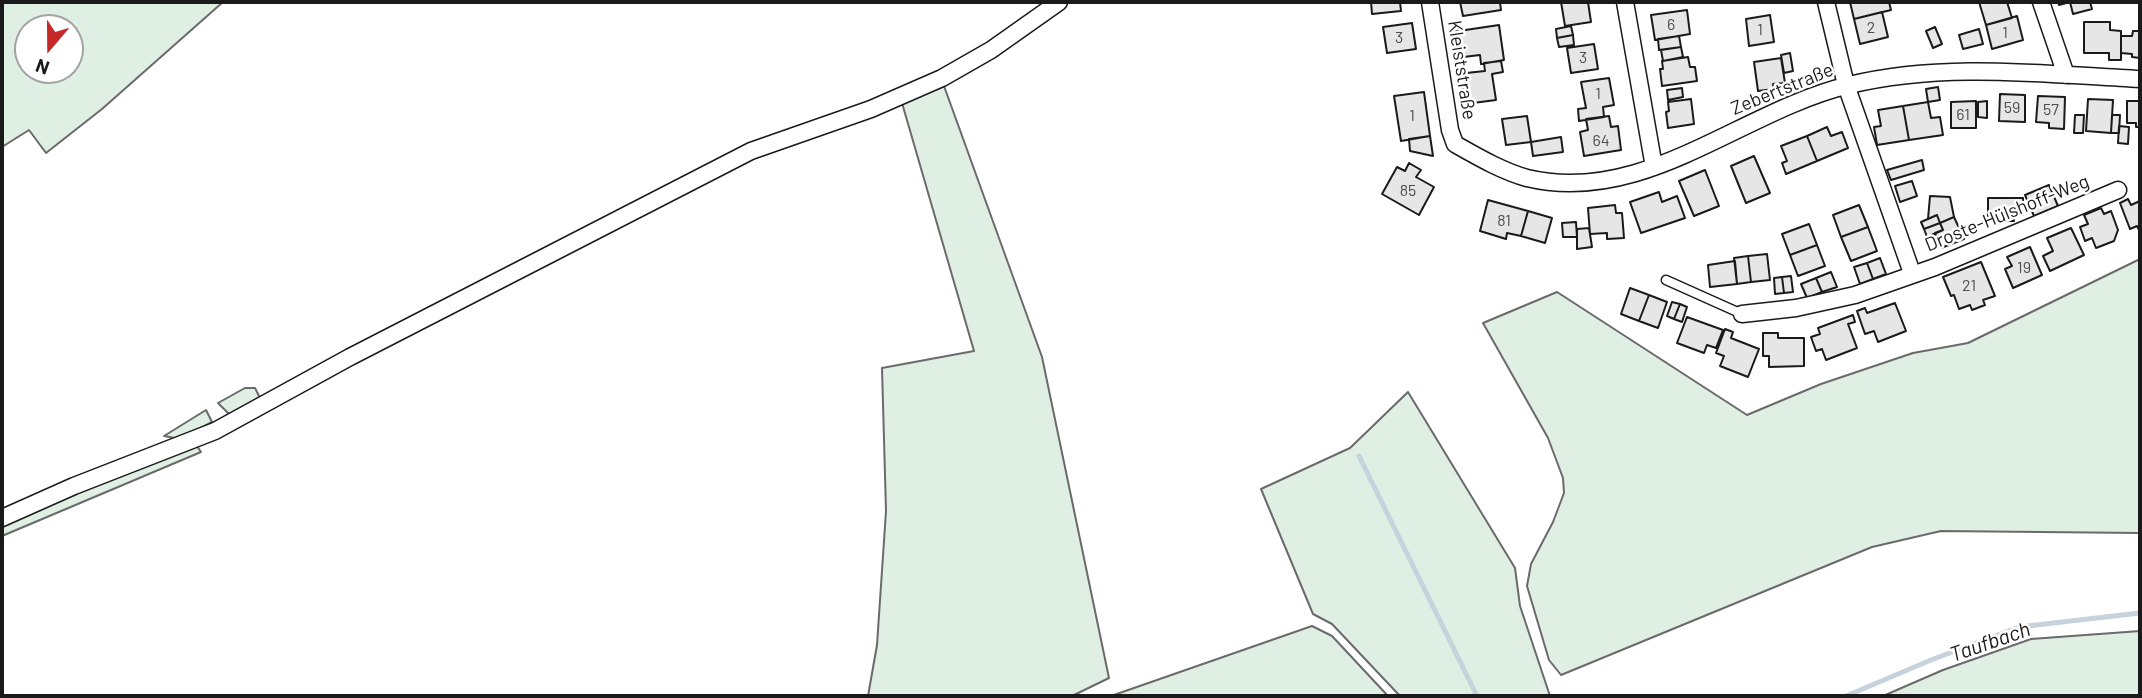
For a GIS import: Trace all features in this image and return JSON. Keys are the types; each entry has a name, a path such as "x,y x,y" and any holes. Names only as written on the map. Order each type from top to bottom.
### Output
{"street":[{"path":"2,518 74,486 215,431 350,358 751,151 871,109 942,78 991,50 1059,2"},
{"name":"Kleiststraße","path":"1430,2 1450,130 1455,144"},
{"path":"1625,2 1654,167"},
{"name":"Droste-Hülshoff-Weg","path":"1826,2 1846,85 1912,273"},
{"path":"2042,2 2066,75"},
{"name":"Zebertstraße","path":"1455,144 1488,163 1526,178 1562,183 1608,181 1654,167 1793,104 1846,85 1896,75 1964,71 2140,79"},
{"name":"Droste-Hülshoff-Weg","path":"1742,313 1796,308 1855,295 1935,267 2118,190"}],"lane":[{"path":"1666,280 1742,313"}],"green space":[{"path":"2,2 223,2 102,109 46,153 29,130 2,147"},
{"path":"944,86 1042,357 1109,678 1072,696 868,696 877,645 886,511 882,368 974,351 902,103"},
{"path":"2140,259 2140,533 1941,531 1872,547 1561,675 1549,660 1527,586 1531,564 1553,522 1564,493 1563,478 1548,438 1483,323 1557,292 1747,415 1821,384 1913,353 1968,343"},
{"path":"245,388 255,388 261,400 231,416 218,403"},
{"path":"1408,392 1515,568 1520,606 1550,696 1400,696 1332,624 1313,614 1261,489 1350,448"},
{"path":"206,410 212,422 180,439 164,436"},
{"path":"197,446 201,452 2,536 2,524 5,522"},
{"path":"1312,626 1332,636 1388,696 1111,696"},
{"path":"2140,631 2140,696 1883,696 1943,670 2031,639"}],"building":[{"path":"1371,2 1400,2 1401,11 1372,14"},
{"path":"1460,2 1500,2 1501,10 1463,16"},
{"path":"1561,2 1588,2 1591,22 1565,26"},
{"path":"1850,2 1889,2 1891,10 1854,19"},
{"path":"1979,2 2007,2 2012,18 1986,25"},
{"path":"2070,2 2090,2 2092,9 2073,14"},
{"path":"1687,10 1690,34 1655,40 1651,15"},
{"path":"1882,12 1888,37 1860,44 1854,19"},
{"path":"1770,15 1774,42 1749,46 1746,19"},
{"path":"2017,16 2023,40 1992,49 1986,25"},
{"path":"2084,22 2110,22 2110,30 2121,31 2121,60 2109,60 2109,53 2084,53"},
{"path":"1412,23 1416,49 1387,53 1383,27"},
{"path":"1499,25 1504,60 1481,64 1480,55 1455,58 1452,32"},
{"path":"1571,26 1573,35 1557,38 1556,29"},
{"path":"1935,27 1942,44 1933,48 1926,31"},
{"path":"1979,29 1983,44 1963,49 1959,35"},
{"path":"2133,31 2140,31 2140,58 2121,53 2121,36 2132,36"},
{"path":"1573,35 1574,45 1559,47 1557,38"},
{"path":"1679,36 1681,47 1659,50 1658,39"},
{"path":"1594,44 1598,69 1571,73 1567,48"},
{"path":"1681,47 1683,57 1663,61 1661,50"},
{"path":"1790,53 1793,71 1784,73 1781,55"},
{"path":"1688,57 1690,67 1695,67 1697,81 1662,86 1662,61"},
{"path":"1781,58 1785,83 1773,84 1774,89 1758,91 1754,62"},
{"path":"1501,61 1503,72 1492,74 1496,100 1465,104 1463,86 1468,85 1466,73 1485,71 1484,63"},
{"path":"1609,78 1614,105 1603,107 1604,117 1579,121 1578,109 1586,108 1581,82"},
{"path":"1938,87 1940,100 1928,102 1926,89"},
{"path":"1682,88 1683,97 1668,100 1667,90"},
{"path":"1424,92 1430,136 1401,141 1394,96"},
{"path":"2000,94 2025,95 2025,122 1999,121"},
{"path":"2038,96 2065,97 2064,129 2049,128 2049,123 2036,122"},
{"path":"1691,99 1694,124 1668,128 1668,102"},
{"path":"2088,99 2113,100 2111,133 2086,131"},
{"path":"1976,101 1976,128 1951,128 1951,102"},
{"path":"1987,101 1987,118 1978,117 1978,102"},
{"path":"2127,101 2140,101 2140,127 2136,127 2136,123 2127,123"},
{"path":"1928,102 1931,118 1940,117 1943,135 1909,140 1903,106"},
{"path":"1903,106 1909,140 1877,145 1874,127 1881,126 1878,110"},
{"path":"2075,115 2084,115 2083,133 2074,133"},
{"path":"2112,115 2120,115 2119,133 2111,133"},
{"path":"1527,116 1531,142 1506,145 1502,119"},
{"path":"1609,116 1611,127 1618,126 1621,150 1584,156 1580,132 1588,130 1586,119"},
{"path":"2119,126 2129,127 2128,144 2118,143"},
{"path":"1827,127 1831,136 1842,132 1848,148 1817,161 1807,136"},
{"path":"1430,136 1433,156 1410,151 1409,139"},
{"path":"1807,136 1817,161 1786,174 1782,163 1787,161 1781,146"},
{"path":"1561,137 1563,152 1533,156 1531,142"},
{"path":"1754,156 1770,193 1746,203 1731,166"},
{"path":"1922,160 1924,170 1891,180 1887,170"},
{"path":"1409,163 1421,170 1416,177 1434,187 1419,215 1382,194 1397,167 1405,171"},
{"path":"1705,170 1719,206 1694,216 1679,181"},
{"path":"1912,181 1917,196 1900,202 1895,186"},
{"path":"2049,185 2058,206 2034,216 2025,195"},
{"path":"1659,192 1662,202 1677,196 1685,218 1641,233 1630,202"},
{"path":"1930,196 1950,197 1954,217 1940,223 1937,215 1928,219"},
{"path":"1988,198 2023,198 2023,215 2014,215 2014,221 1988,221"},
{"path":"2128,199 2131,205 2140,201 2140,232 2137,226 2130,229 2120,203"},
{"path":"1488,200 1528,211 1521,236 1507,233 1506,239 1480,231"},
{"path":"1615,205 1616,213 1622,213 1624,238 1607,239 1607,233 1590,234 1588,208"},
{"path":"1859,205 1868,227 1841,237 1833,215"},
{"path":"2101,208 2104,214 2111,211 2118,230 2114,241 2096,248 2092,238 2085,241 2080,227 2088,224 2084,215"},
{"path":"1528,211 1552,218 1545,243 1521,236"},
{"path":"1937,215 1940,223 1924,229 1921,222"},
{"path":"1954,217 1964,239 1941,248 1935,233 1943,230 1940,223"},
{"path":"1576,222 1577,237 1563,237 1562,223"},
{"path":"1940,223 1943,230 1927,237 1924,229"},
{"path":"1809,224 1817,245 1790,255 1782,234"},
{"path":"1868,227 1877,251 1851,261 1841,237"},
{"path":"1589,228 1592,247 1577,249 1577,229"},
{"path":"2071,228 2084,255 2050,271 2043,256 2053,251 2047,238"},
{"path":"1817,245 1825,266 1798,276 1790,255"},
{"path":"2030,247 2042,275 2013,288 2005,269 2012,266 2007,257"},
{"path":"1767,254 1770,280 1751,282 1748,256"},
{"path":"1748,256 1751,282 1737,284 1734,258"},
{"path":"1880,258 1886,274 1873,279 1867,263"},
{"path":"1735,261 1737,284 1710,287 1708,265"},
{"path":"1981,262 1995,296 1983,300 1985,305 1972,310 1970,305 1959,309 1943,277"},
{"path":"1867,263 1873,279 1860,284 1854,267"},
{"path":"1831,272 1837,287 1822,292 1816,278"},
{"path":"1791,276 1793,292 1784,293 1782,277"},
{"path":"1782,277 1784,293 1775,294 1774,278"},
{"path":"1816,278 1822,292 1807,298 1801,284"},
{"path":"1630,288 1649,295 1639,321 1621,314"},
{"path":"1649,295 1667,302 1658,328 1639,321"},
{"path":"1672,302 1680,304 1674,319 1667,316"},
{"path":"1895,303 1906,331 1878,342 1874,331 1865,334 1857,311 1865,308 1867,313"},
{"path":"1680,304 1687,307 1682,322 1674,319"},
{"path":"1853,315 1855,322 1848,324 1857,348 1826,360 1822,349 1816,351 1811,337 1820,334 1818,328"},
{"path":"1687,317 1723,330 1716,348 1707,345 1704,353 1677,343"},
{"path":"1725,329 1733,332 1731,338 1759,349 1748,377 1720,366 1724,356 1716,353"},
{"path":"1763,333 1778,333 1778,338 1804,338 1804,366 1769,367 1769,356 1763,356"}],"waterway":[{"path":"1359,456 1477,696"},
{"name":"Taufbach","path":"1846,696 2019,627 2140,613"}]}
